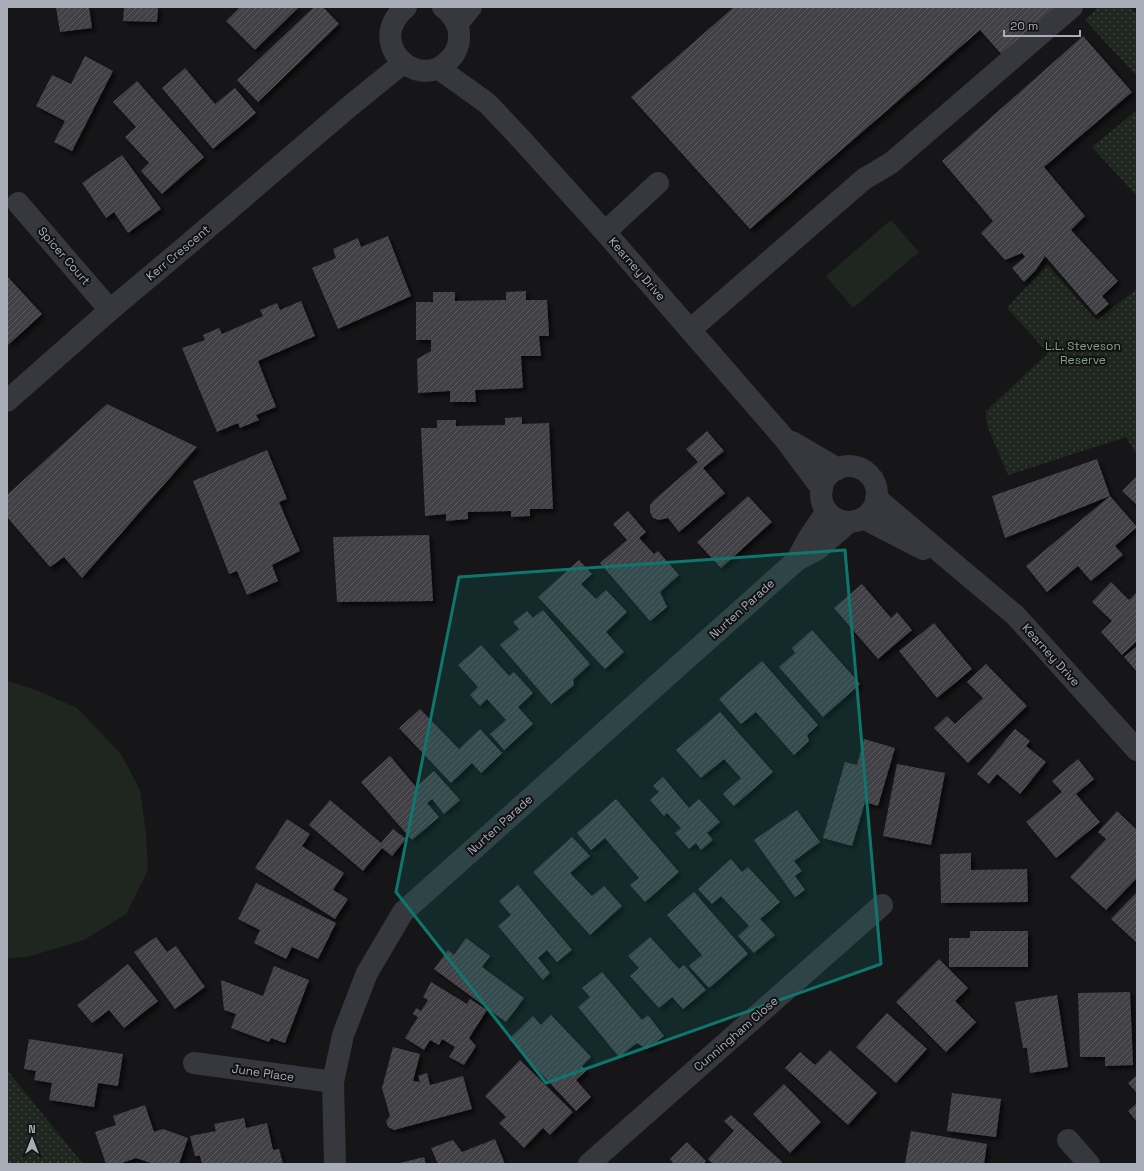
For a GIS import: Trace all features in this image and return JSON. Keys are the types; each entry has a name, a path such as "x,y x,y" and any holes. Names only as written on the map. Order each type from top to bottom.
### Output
{"street":[{"path":"399,9 392,23 390,34 397,54 411,67 419,70 429,70 438,68 445,64 456,51 458,45 459,38 457,24 453,16 443,7"},
{"path":"457,24 470,7"},
{"path":"690,330 864,180 890,164 1072,7"},
{"name":"Kearney Drive","path":"456,51 487,103"},
{"name":"Kerr Crescent","path":"7,401 110,310 350,106 397,54"},
{"name":"Kearney Drive","path":"438,68 487,103 521,139 605,232 784,438 822,489"},
{"path":"605,232 658,183"},
{"name":"Spicer Court","path":"18,203 110,310"},
{"name":"Kearney Drive","path":"784,438 838,469"},
{"path":"854,467 868,474 876,489 876,498 874,506 869,513 856,520 840,521 832,517 826,511 821,497 822,489 830,474 838,469 854,467"},
{"name":"Kearney Drive","path":"876,498 1014,615 1137,750"},
{"name":"Nurten Parade","path":"797,560 808,539 826,511"},
{"name":"Kearney Drive","path":"856,520 958,568"},
{"name":"Nurten Parade","path":"335,1164 333,1082 343,1035 367,973 403,912 797,560 818,549 856,520"},
{"name":"Cunningham Close","path":"589,1164 882,905"},
{"name":"June Place","path":"194,1063 333,1082"},
{"path":"1068,1140 1089,1164"}],"highlighted area":[{"path":"845,550 881,964 546,1083 396,892 459,577"}],"green space":[{"path":"1099,7 1129,7 1137,14 1137,76 1085,20"},
{"path":"1137,110 1137,196 1092,147"},
{"path":"891,220 919,252 853,308 826,276"},
{"name":"L.L. Steveson Reserve","path":"1047,264 1096,320 1137,289 1137,455 1126,437 1008,475 987,425 986,411 1048,353 1007,308"},
{"path":"7,681 36,690 77,708 121,754 140,790 146,833 148,870 126,914 84,940 27,957 7,958"},
{"path":"7,1070 83,1164 7,1164"}],"building":[{"path":"56,7 89,7 92,28 60,32"},
{"path":"124,7 158,7 157,22 123,21"},
{"path":"240,7 299,7 255,50 226,21"},
{"path":"314,7 323,7 339,24 258,102 237,80"},
{"path":"734,7 1059,7 1004,57 980,30 750,229 631,97"},
{"path":"1083,36 1132,92 1044,167 1085,216 1071,230 1118,281 1102,296 1109,304 1096,315 1045,256 1036,270 1024,282 1012,268 1025,257 1022,253 1005,260 981,233 993,221 942,161"},
{"path":"85,56 113,71 72,151 54,142 65,121 36,106 52,75 71,84"},
{"path":"185,68 215,104 235,88 256,113 213,149 162,88"},
{"path":"137,81 204,157 162,194 141,171 149,163 125,137 136,127 113,102"},
{"path":"122,155 161,209 128,233 114,212 106,218 82,183"},
{"path":"388,236 411,296 338,329 312,268 336,258 333,249 358,238 361,247"},
{"path":"7,276 42,314 8,345 7,343"},
{"path":"526,291 526,300 547,300 549,336 539,336 541,356 521,356 523,388 475,390 476,402 450,402 450,391 418,393 417,359 431,351 431,340 416,340 416,302 433,302 433,292 455,292 455,301 506,300 506,292"},
{"path":"301,301 315,336 258,361 276,407 256,415 259,420 240,428 238,423 217,432 182,348 205,340 203,335 219,328 222,334 263,316 260,310 277,303 280,310"},
{"path":"107,404 197,447 82,578 64,557 50,567 7,517 7,495"},
{"path":"522,417 522,424 549,423 553,509 530,509 530,516 511,517 511,511 468,512 468,519 446,521 446,514 425,516 421,428 437,428 437,420 456,420 456,426 505,425 505,418"},
{"path":"707,431 724,451 703,468 725,493 679,532 668,518 659,520 653,518 650,512 650,505 698,462 686,449"},
{"path":"267,450 287,499 279,502 300,551 272,565 278,581 247,595 237,571 229,574 193,481"},
{"path":"1097,459 1110,496 1005,538 992,496"},
{"path":"1137,476 1137,505 1122,491"},
{"path":"748,496 772,522 721,568 697,542"},
{"path":"1110,496 1137,527 1115,546 1123,555 1091,581 1078,566 1047,592 1026,566"},
{"path":"628,511 646,532 639,538 654,554 658,551 679,575 660,592 667,607 650,621 600,563 627,540 613,524"},
{"path":"429,535 433,601 337,602 333,537"},
{"path":"579,560 592,574 581,584 596,599 606,590 627,612 606,632 624,652 605,669 538,597"},
{"path":"1111,582 1129,600 1137,592 1137,641 1122,655 1101,632 1112,621 1092,602"},
{"path":"862,584 891,618 897,612 912,630 878,659 834,608"},
{"path":"543,610 590,664 573,680 574,685 551,704 500,645 519,629 513,622 527,611 533,618"},
{"path":"934,623 972,669 937,698 899,651"},
{"path":"812,630 860,684 823,717 779,667 795,653 792,648"},
{"path":"481,645 509,676 514,672 533,693 518,707 533,724 504,750 490,734 506,720 487,699 480,706 470,695 478,687 458,665"},
{"path":"1137,646 1137,672 1124,657"},
{"path":"762,661 818,725 807,735 809,741 794,755 756,712 741,724 719,699"},
{"path":"986,664 1027,706 968,763 934,728 947,716 955,724 983,698 967,682"},
{"path":"420,709 459,749 480,729 502,753 481,773 472,763 451,783 399,728"},
{"path":"720,712 773,772 734,806 723,794 741,778 724,759 701,778 676,750"},
{"path":"1015,729 1030,741 1026,746 1046,762 1020,794 997,774 989,784 977,774"},
{"path":"864,739 895,748 878,806 865,802 852,846 823,838 845,762 857,765"},
{"path":"390,756 416,787 434,771 460,800 444,814 432,799 427,803 439,817 412,840 361,782"},
{"path":"1078,759 1094,779 1076,794 1100,822 1056,858 1026,822 1062,792 1052,781"},
{"path":"897,764 945,773 931,845 883,836"},
{"path":"663,777 689,808 699,799 720,822 707,833 713,840 701,850 696,843 689,849 675,833 681,828 667,813 664,816 650,800 659,792 653,786"},
{"path":"616,799 679,872 645,902 630,885 639,878 605,838 591,850 577,833"},
{"path":"330,800 381,843 393,829 406,839 392,856 382,848 363,871 309,825"},
{"path":"797,810 820,842 794,861 802,871 795,876 805,890 795,897 754,840"},
{"path":"1117,811 1137,830 1137,878 1106,910 1070,877 1106,839 1098,832"},
{"path":"287,819 310,834 302,846 344,873 333,890 348,899 335,919 255,868"},
{"path":"572,837 590,856 570,873 592,896 604,886 622,906 590,935 533,872"},
{"path":"971,853 971,870 1027,869 1028,902 941,903 940,854"},
{"path":"731,859 742,872 748,867 780,902 760,919 775,935 754,953 738,936 749,926 721,896 712,904 698,889"},
{"path":"256,883 336,923 318,959 292,947 286,959 254,943 260,930 238,919"},
{"path":"518,885 572,950 557,962 547,950 538,958 550,973 543,980 498,926 511,915 499,901"},
{"path":"694,892 748,954 709,988 689,966 702,955 667,915"},
{"path":"1137,892 1137,943 1111,919"},
{"path":"970,931 1028,931 1028,967 949,967 949,938 970,938"},
{"path":"156,937 167,952 176,946 205,987 175,1009 134,952"},
{"path":"650,937 679,969 684,965 706,990 683,1009 672,997 659,1008 630,976 639,968 628,956"},
{"path":"466,938 490,956 482,967 524,998 506,1022 434,969 448,950 454,955"},
{"path":"939,959 968,988 955,1001 976,1022 946,1052 896,1002"},
{"path":"128,964 158,1001 124,1028 109,1010 92,1023 77,1005"},
{"path":"274,966 309,980 285,1043 271,1038 269,1042 231,1028 236,1014 224,1010 221,980 263,996"},
{"path":"602,972 642,1020 648,1015 664,1036 647,1049 637,1043 619,1057 578,1007 590,997 582,988"},
{"path":"431,982 467,1004 470,999 487,1010 469,1038 476,1046 464,1065 449,1057 455,1047 442,1039 439,1045 430,1040 424,1050 405,1038 418,1017 413,1014 416,1008 421,1011 428,1000 423,997"},
{"path":"1130,992 1133,1065 1105,1066 1105,1057 1080,1057 1078,993"},
{"path":"1057,995 1068,1067 1030,1073 1027,1048 1023,1048 1015,1002"},
{"path":"887,1013 927,1049 896,1083 856,1047"},
{"path":"551,1015 591,1057 582,1066 586,1071 576,1080 591,1097 576,1111 509,1039 533,1016 541,1025"},
{"path":"29,1039 123,1054 118,1086 98,1083 94,1107 49,1100 52,1083 34,1080 36,1071 24,1069"},
{"path":"393,1047 420,1054 413,1081 420,1082 418,1076 427,1073 430,1085 463,1076 472,1109 394,1130 388,1127 386,1121 390,1116 382,1088"},
{"path":"830,1050 877,1093 848,1125 785,1068 800,1052 815,1065"},
{"path":"520,1060 573,1112 550,1135 543,1128 524,1148 499,1123 506,1117 485,1096"},
{"path":"1137,1075 1137,1093 1128,1083"},
{"path":"784,1084 821,1122 790,1153 753,1114"},
{"path":"952,1093 1001,1099 996,1137 947,1131"},
{"path":"1137,1103 1137,1122 1128,1111"},
{"path":"145,1105 154,1132 163,1129 188,1138 179,1164 154,1164 136,1158 119,1164 106,1164 95,1132 116,1125 113,1116"},
{"path":"731,1115 782,1162 780,1164 713,1164 708,1159 734,1131 724,1121"},
{"path":"244,1118 246,1128 267,1123 273,1150 279,1149 283,1164 202,1164 200,1156 195,1156 190,1136 216,1131 214,1124"},
{"path":"911,1131 987,1144 984,1164 905,1163"},
{"path":"495,1139 505,1164 438,1164 431,1148 453,1140 462,1152"},
{"path":"687,1142 706,1161 703,1164 674,1164 670,1159"},
{"path":"424,1157 426,1164 400,1164 400,1163"}]}
